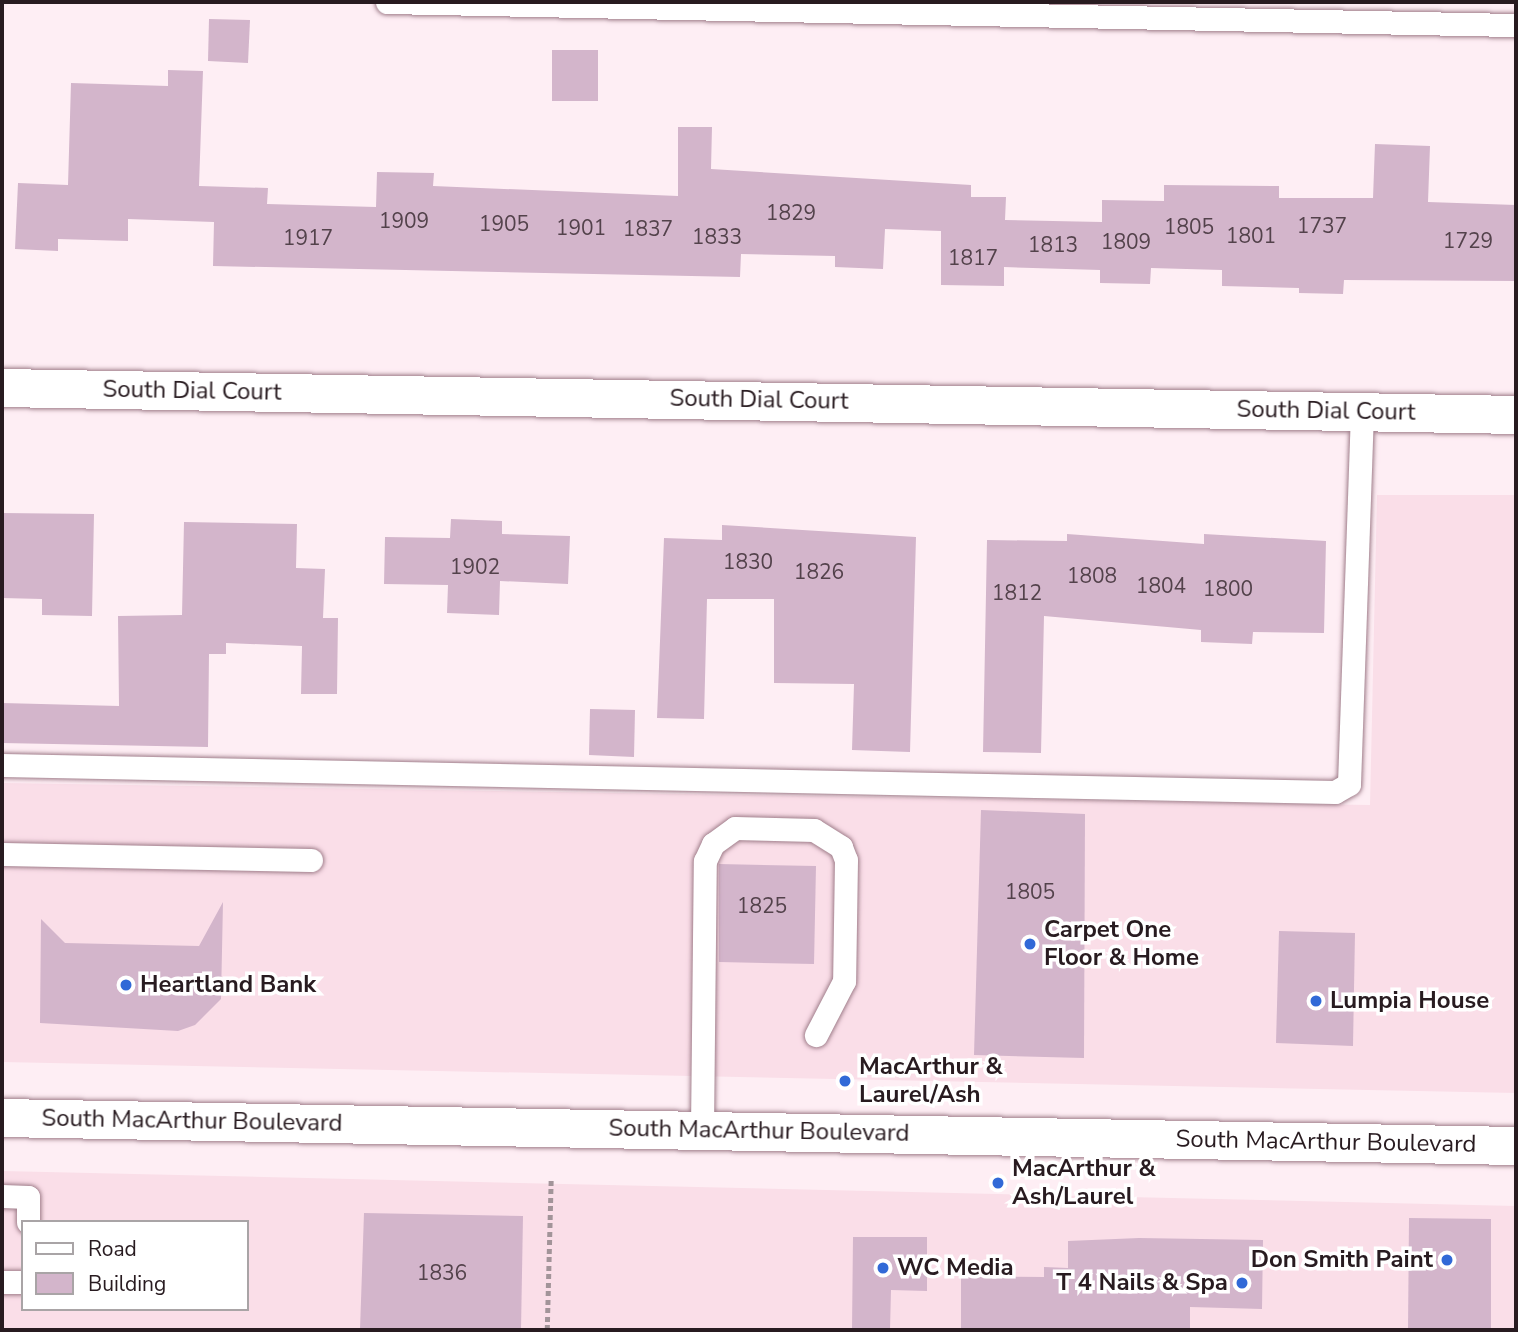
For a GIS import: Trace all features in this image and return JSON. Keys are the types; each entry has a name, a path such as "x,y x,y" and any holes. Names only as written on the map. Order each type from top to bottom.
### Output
{"street":[{"name":"South Dial Court","path":"2,388 1516,415"},
{"name":"South MacArthur Boulevard","path":"2,1118 1516,1146"}],"lane":[{"path":"387,2 1516,25"},
{"path":"2,765 1335,792 1349,784 1362,412"},
{"path":"702,1130 705,861 713,844 735,828 814,830 841,847 846,860 844,981 816,1035"},
{"path":"2,854 311,860"},
{"path":"2,1196 28,1197 28,1220"},
{"path":"2,1282 21,1282"}],"path":[{"path":"547,1330 551,1178"}],"shaded area":[{"path":"1377,495 1516,495 1516,1093 2,1062 2,783 1370,805"},
{"path":"2,1171 1516,1206 1516,1330 2,1330"}],"building":[{"path":"209,19 250,20 248,63 208,61"},
{"path":"552,50 598,50 598,101 552,101"},
{"path":"168,70 203,71 199,186 268,188 267,204 376,207 377,172 434,173 433,186 678,196 678,127 712,127 711,169 971,185 971,197 1006,197 1005,220 1102,222 1102,200 1164,201 1164,185 1279,186 1279,198 1373,198 1375,144 1430,146 1428,202 1516,205 1516,281 1344,280 1343,294 1299,293 1299,288 1222,286 1222,270 1151,268 1150,284 1100,283 1100,270 1004,267 1004,286 941,285 941,231 885,229 883,269 835,267 835,256 741,254 740,277 213,266 214,222 128,219 128,241 58,239 58,251 15,249 18,183 68,185 71,83 168,86"},
{"path":"2,513 94,514 92,616 42,615 42,599 2,598"},
{"path":"451,519 502,521 502,534 570,536 568,584 500,581 499,615 447,613 448,585 384,584 385,537 450,538"},
{"path":"184,522 297,524 296,568 325,569 323,618 338,618 337,694 301,694 302,646 226,643 226,654 209,654 208,747 2,743 2,703 119,706 118,616 182,615"},
{"path":"722,525 916,537 910,752 852,750 854,684 774,683 774,599 707,599 704,719 657,718 664,538 722,540"},
{"path":"1067,534 1204,544 1204,534 1326,541 1324,633 1253,632 1252,644 1201,642 1201,630 1044,616 1041,753 983,752 987,540 1067,541"},
{"path":"590,709 635,710 634,757 589,755"},
{"path":"981,810 1085,814 1084,1058 974,1055"},
{"path":"719,864 816,866 814,964 719,962"},
{"path":"223,902 221,999 195,1025 178,1031 40,1023 41,919 65,943 199,946"},
{"path":"1279,931 1355,933 1353,1046 1276,1043"},
{"path":"364,1213 523,1216 521,1330 360,1330"},
{"path":"1409,1218 1491,1219 1491,1330 1408,1330"},
{"path":"853,1237 927,1237 927,1291 891,1290 890,1330 852,1330"},
{"path":"1139,1238 1263,1240 1262,1309 1190,1307 1190,1330 961,1330 961,1276 1044,1277 1044,1267 1068,1268 1068,1241"}],"place":[{"name":"Carpet One Floor & Home","path":"1030,944"},
{"name":"Heartland Bank","path":"126,985"},
{"name":"Lumpia House","path":"1316,1001"},
{"name":"MacArthur & Laurel/Ash","path":"845,1081"},
{"name":"MacArthur & Ash/Laurel","path":"998,1183"},
{"name":"Don Smith Paint","path":"1447,1260"},
{"name":"WC Media","path":"883,1268"},
{"name":"T 4 Nails & Spa","path":"1242,1283"}]}
